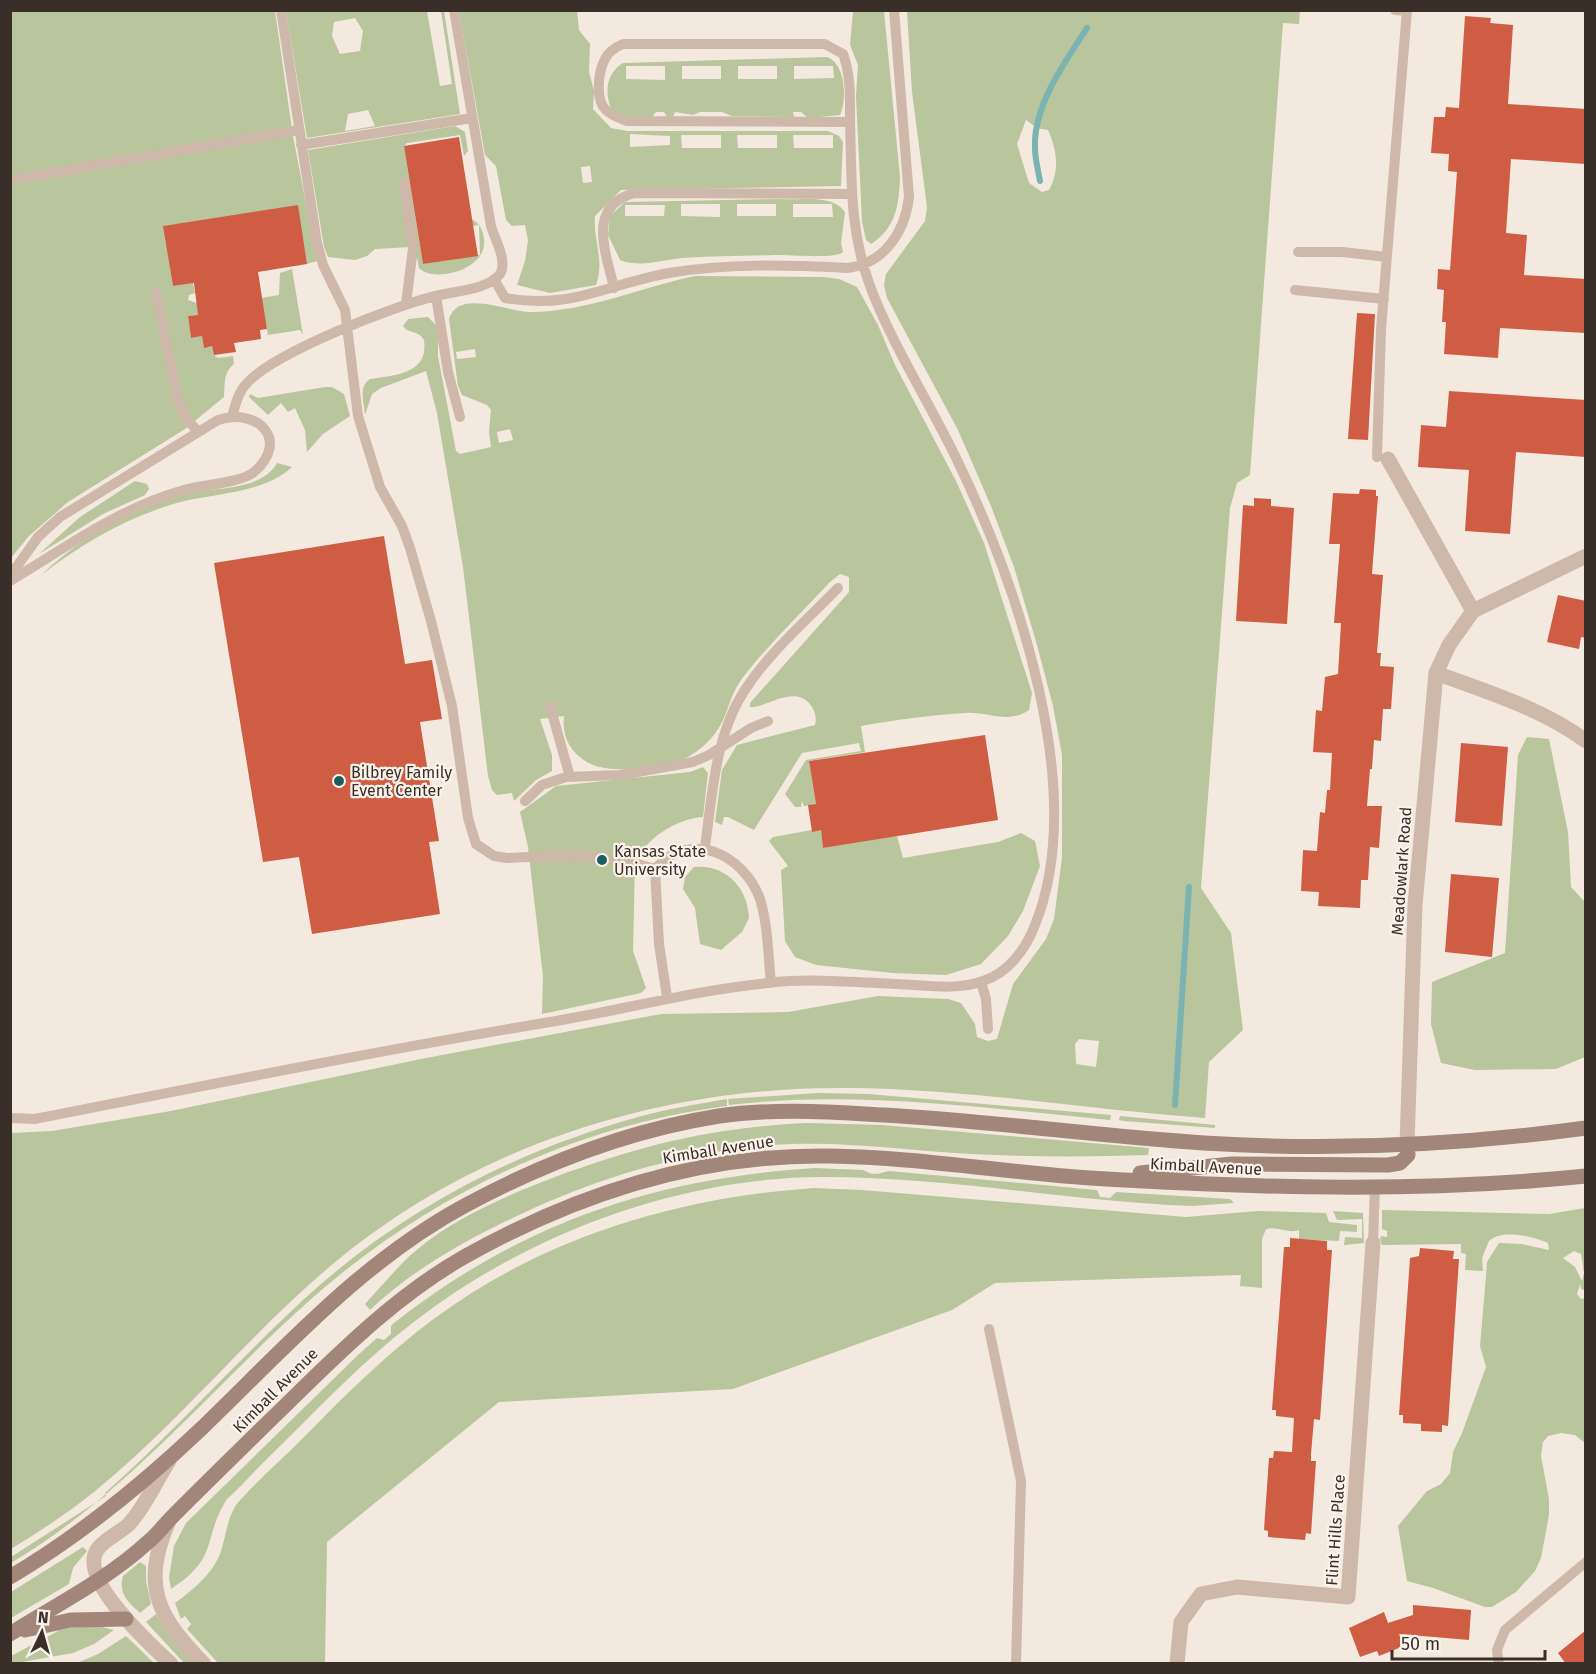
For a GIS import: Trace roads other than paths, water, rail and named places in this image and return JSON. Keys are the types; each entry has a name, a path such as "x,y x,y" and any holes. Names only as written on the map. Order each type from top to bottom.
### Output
{"main road":[{"name":"Kimball Avenue","path":"10,1577 86,1528 172,1456 282,1346 388,1254 461,1208 500,1188 558,1163 634,1136 720,1116 764,1112 842,1112 925,1117 1206,1143 1407,1144 1586,1128"},
{"path":"1087,1178 1232,1164 1388,1165 1400,1163 1408,1155 1407,1144"},
{"name":"Kimball Avenue","path":"10,1634 97,1579 148,1543 338,1354 392,1308 458,1260 499,1238 603,1193 700,1168 774,1157 829,1156 902,1160 1087,1178 1258,1186 1375,1187 1586,1176"},
{"path":"10,1634 71,1620 126,1619"}],"street":[{"path":"1382,458 1473,611"},
{"name":"Meadowlark Road","path":"1407,1144 1415,905 1436,673 1449,645 1473,611 1586,556"},
{"path":"1436,673 1509,700 1553,720 1586,741"},
{"name":"Flint Hills Place","path":"1177,1664 1181,1622 1201,1594 1237,1587 1348,1597 1373,1243"},
{"path":"171,1664 126,1619 97,1579 93,1564 97,1550 130,1523 172,1456"},
{"path":"170,1519 158,1547 156,1571 159,1606 184,1644 204,1664"}],"lane":[{"path":"280,10 317,243 324,265 342,302 349,328 358,416 380,487 406,537 431,621 452,706 468,818 476,844 494,856 507,858 596,855 629,860 655,869"},
{"path":"232,416 242,388 261,371 312,343 406,304 460,291 494,279 503,266 502,257 490,226 454,10"},
{"path":"494,279 505,298 520,301 559,302 644,278 707,267 847,268 864,266 880,256 907,218 909,197 894,10"},
{"path":"1382,458 1384,299 1407,11 1395,10"},
{"path":"10,1118 35,1119 480,1032 612,1010 667,997 771,982 952,987 981,982 1000,973 1015,959 1035,926 1044,899 1053,827 1050,757 1043,711 1015,606 977,502 895,340 864,266 854,232 850,122 847,64 843,54 825,45 623,44 605,58 600,74 599,94 604,109 614,117 627,121 850,122"},
{"path":"301,146 472,118"},
{"path":"10,180 299,130"},
{"path":"404,183 413,248 406,304"},
{"path":"615,288 603,227 611,204 621,196 634,193 852,194"},
{"path":"1299,252 1342,252 1387,257"},
{"path":"1295,290 1384,299"},
{"path":"156,292 178,400 184,415 198,432"},
{"path":"436,296 448,372 460,417"},
{"path":"10,576 38,537 60,517 198,432 232,416 251,417 267,431 268,455 252,474 183,490 123,513 10,581"},
{"path":"705,847 722,747 734,710 751,681 838,588"},
{"path":"549,706 570,777"},
{"path":"525,801 551,781 570,777 621,775 673,768 710,755 751,728 768,721"},
{"path":"667,997 658,944 655,869 666,856 687,848 705,847 732,863 750,879 759,899 771,982"},
{"path":"981,982 986,999 988,1029"},
{"path":"1373,1243 1375,1187"},
{"path":"988,1329 1021,1481 1016,1664"},
{"path":"1499,1664 1497,1650 1505,1630 1586,1562"}],"waterway":[{"path":"1040,181 1035,148 1039,116 1052,85 1087,28"},
{"path":"1175,1105 1189,887"}],"place":[{"name":"Bilbrey Family Event Center","path":"339,781"},
{"name":"Kansas State University","path":"602,860"}]}
